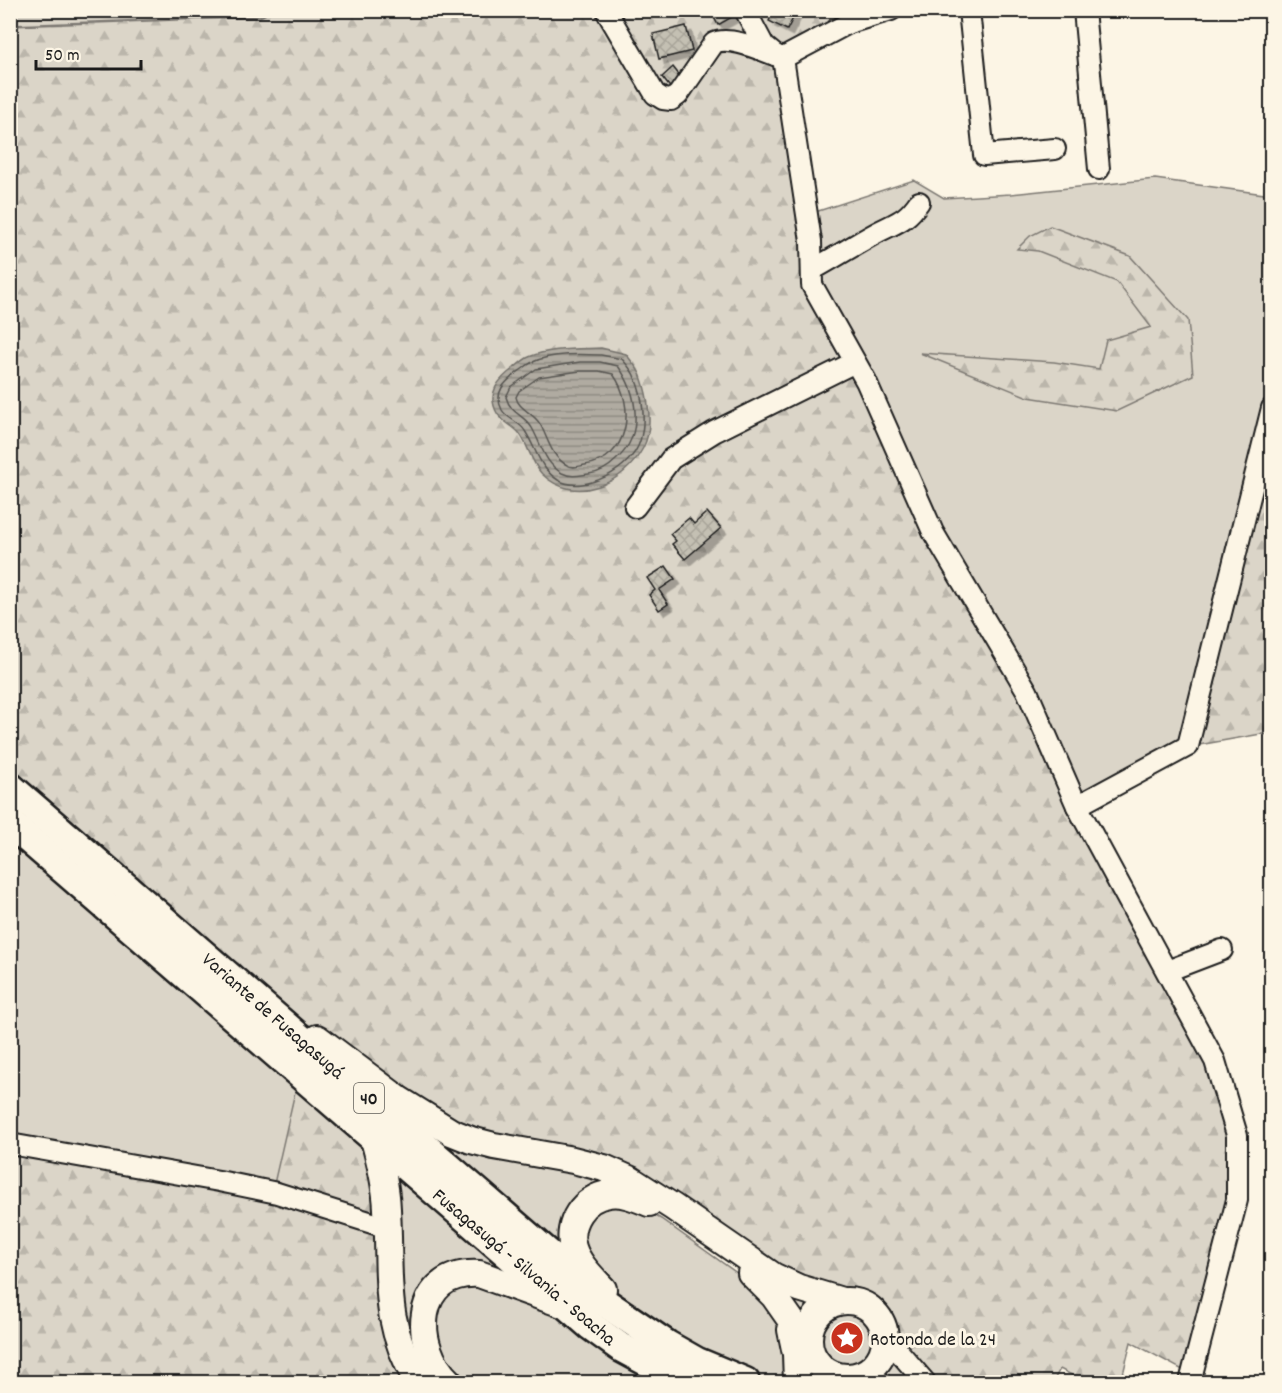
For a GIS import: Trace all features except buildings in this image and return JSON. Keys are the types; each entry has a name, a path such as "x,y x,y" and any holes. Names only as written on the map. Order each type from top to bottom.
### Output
{"highway":[{"name":"Variante de Fusagasugá","path":"10,787 604,1302 697,1362 745,1383"},
{"name":"Variante de Fusagasugá","path":"10,824 373,1136"},
{"name":"Fusagasugá - Silvania - Soacha","path":"373,1136 570,1307 620,1347 685,1383"}],"main road":[{"name":"40","path":"288,1028 299,1029 323,1042 398,1099 451,1132 494,1146 604,1168 631,1180 773,1276 799,1288 842,1301 857,1303 871,1310 882,1324 885,1336 879,1360 858,1380 830,1374 820,1367 780,1305 753,1275 665,1212 634,1197 622,1194 599,1196 589,1202 573,1223 570,1234 573,1250 587,1271 639,1326"},
{"name":"40","path":"373,1136 381,1162 387,1207 391,1314 398,1345 418,1383"},
{"name":"40","path":"449,1383 430,1355 426,1342 424,1318 428,1299 434,1290 446,1281 462,1274 479,1274 570,1307"},
{"path":"799,1383 811,1350 810,1328 816,1316 828,1306 842,1301"},
{"path":"780,1305 793,1338 799,1383"}],"street":[{"path":"745,10 764,45 783,58"},
{"path":"783,58 849,16 891,10"},
{"path":"969,10 984,155 1055,149"},
{"path":"1084,10 1099,169"},
{"path":"608,14 655,94 663,99 671,100 678,95 710,48 720,40 731,41 783,58"},
{"path":"783,58 811,241 812,285 866,381 933,532 1027,691 1077,806 1215,1061 1237,1135 1237,1200 1190,1383"},
{"path":"812,270 900,222 911,214 919,202"},
{"path":"635,507 671,459 714,432 855,362"},
{"path":"1077,806 1188,746 1272,408"},
{"path":"1167,971 1222,950"},
{"path":"10,1144 277,1193 387,1228"},
{"path":"885,1336 925,1383"}],"green space":[{"path":"275,10 843,11 844,20 788,61 806,285 1016,684 1211,1064 1232,1134 1231,1201 1188,1373 1131,1342 1121,1382 1085,1382 1060,1369 1053,1382 932,1382 893,1335 890,1322 882,1309 870,1299 804,1281 678,1200 454,1124 327,1034 301,1021 11,776 10,26 260,17"},
{"path":"10,11 273,11 258,16 11,25"},
{"path":"1155,179 1271,195 1271,391 1183,742 1080,799 938,530 817,284 812,213 914,180 944,198 1011,194"},
{"path":"1050,226 1130,256 1188,320 1193,375 1117,411 1028,397 920,353 1054,362 1099,369 1106,340 1151,327 1117,282 1038,251 1017,249 1030,236"},
{"path":"1271,428 1271,735 1261,734 1193,746"},
{"path":"11,834 366,1141 11,1382"},
{"path":"363,1082 428,1129 456,1143 491,1153 591,1174 629,1188 602,1187 587,1193 570,1210 564,1224 563,1238 566,1252 573,1266"},
{"path":"297,1083 366,1141 408,1382 11,1382 10,1150 271,1197"},
{"path":"389,1161 530,1283 428,1285 437,1382 427,1382 405,1342"},
{"path":"629,1188 659,1202 679,1216 658,1203"},
{"path":"602,1204 641,1208 661,1219 748,1281 766,1301 783,1332 789,1382 769,1382 757,1378 644,1320 587,1257 580,1226"},
{"path":"679,1216 700,1230 742,1260 712,1240"},
{"path":"461,1283 478,1283 566,1315 666,1382 461,1382 438,1352 434,1309"},
{"path":"773,1284 788,1293 818,1303 803,1322"},
{"path":"841,1311 853,1311 868,1319 876,1334 876,1346 868,1361 853,1369 841,1369 826,1361 818,1346 818,1334 826,1319"},
{"path":"890,1352 917,1382 894,1382 876,1375 885,1365"}],"water":[{"path":"601,348 626,354 640,373 649,412 646,440 635,461 624,472 598,487 569,488 555,484 538,469 520,434 497,413 494,406 494,393 503,377 536,354 554,350"}],"place":[{"name":"Rotonda de la 24","path":"847,1338"}]}
